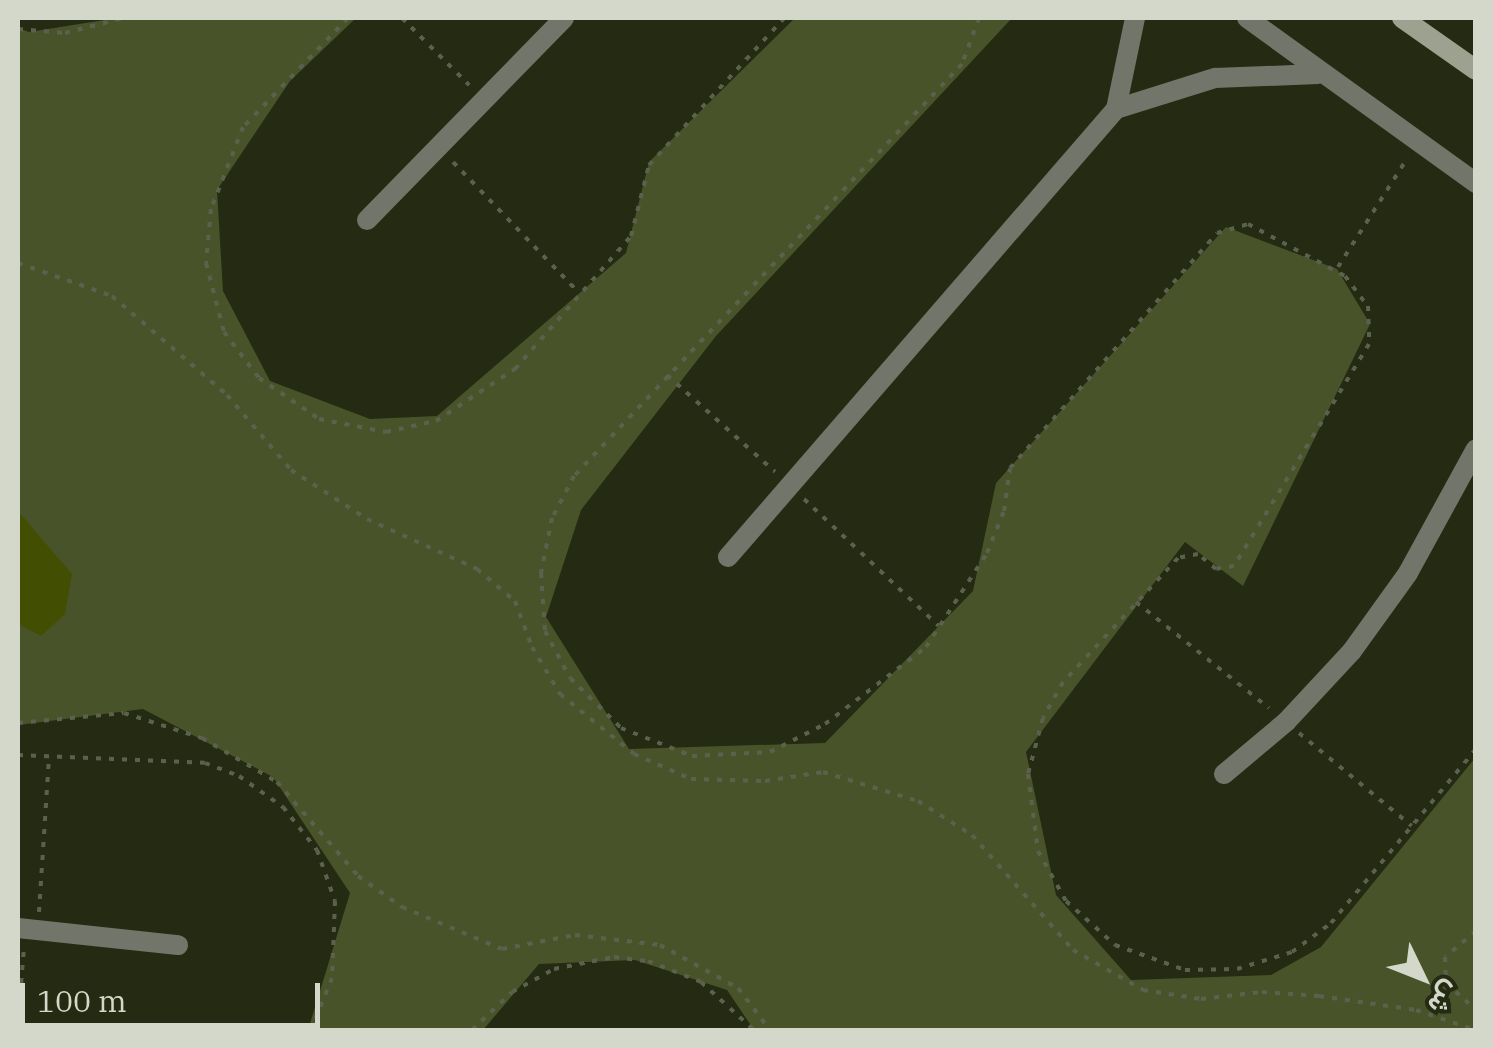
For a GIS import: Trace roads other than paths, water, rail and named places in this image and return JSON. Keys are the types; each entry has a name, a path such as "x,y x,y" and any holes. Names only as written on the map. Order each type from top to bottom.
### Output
{"street":[{"path":"367,220 480,97 564,18"},
{"path":"728,557 1116,109 1134,18"},
{"path":"1248,18 1473,187"},
{"path":"1402,18 1476,70"},
{"path":"1116,109 1215,78 1318,74"},
{"path":"1224,774 1286,722 1352,651 1408,572 1476,448"},
{"path":"27,929 178,945"}]}
